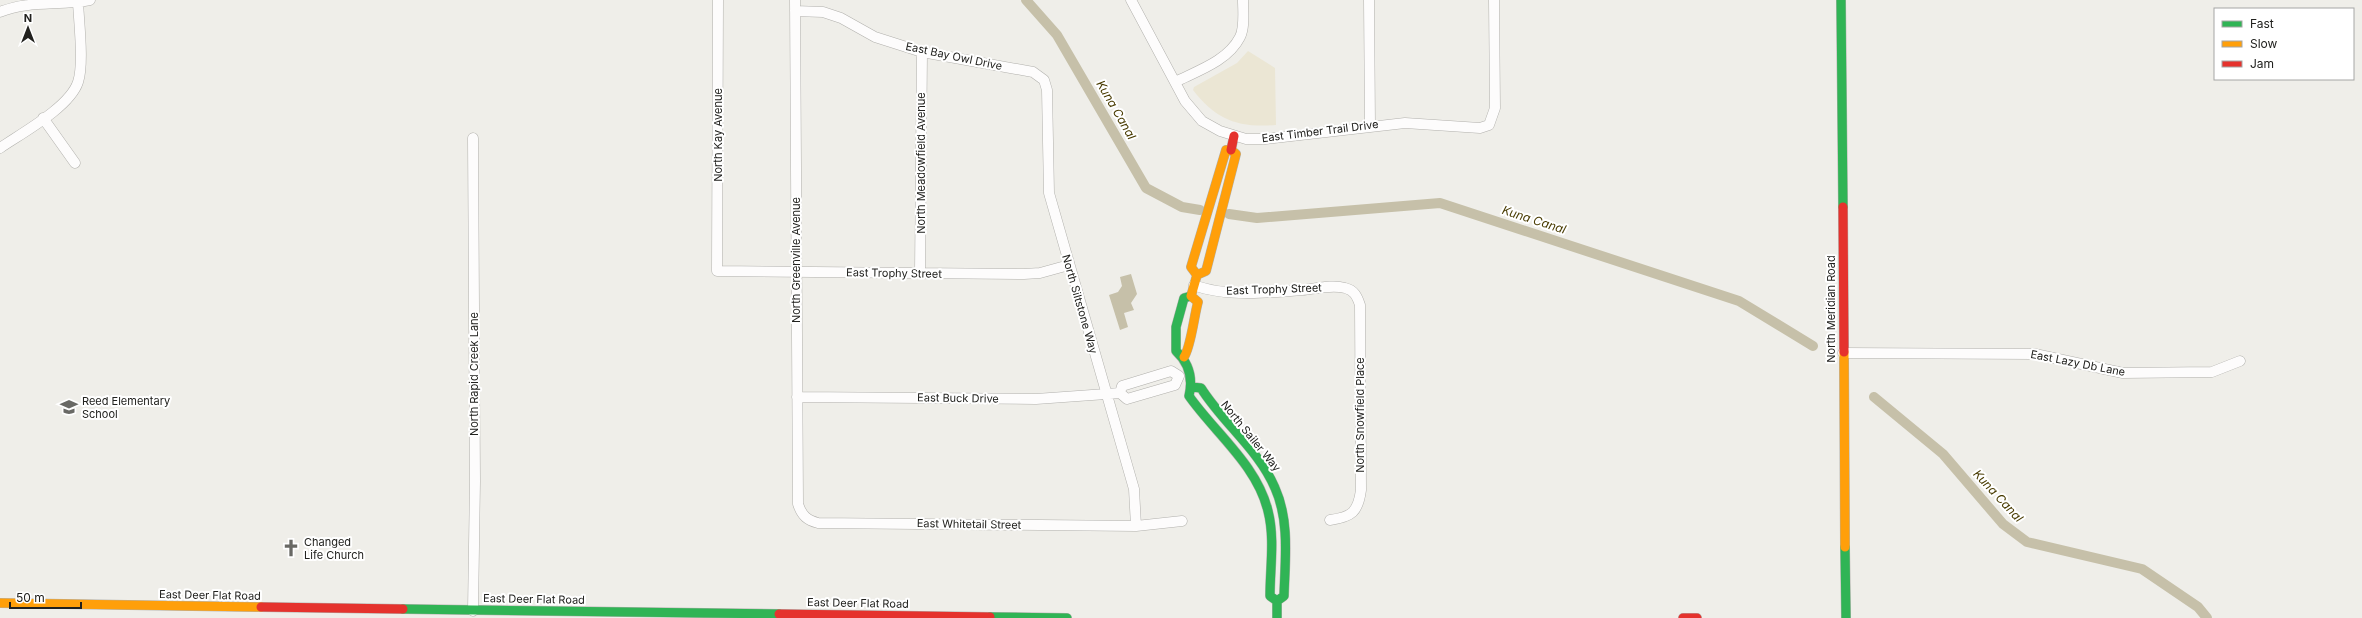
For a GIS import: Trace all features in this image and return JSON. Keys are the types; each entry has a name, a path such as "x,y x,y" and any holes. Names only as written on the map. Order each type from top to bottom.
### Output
{"main road":[{"name":"North Meridian Road","path":"1842,0 1843,353 1846,618"},
{"name":"North Sailer Way","path":"1231,150 1234,136"},
{"name":"North Sailer Way","path":"1192,296 1195,280 1191,267 1226,150 1231,150 1236,154 1206,271 1195,280"},
{"name":"North Sailer Way","path":"1192,296 1198,302 1191,329 1189,350 1184,356 1184,375 1192,387 1201,388 1208,401 1260,462 1277,491 1282,507 1285,536 1284,596 1277,601"},
{"name":"North Sailer Way","path":"1184,356 1176,351 1176,327 1184,298 1192,296"},
{"name":"North Sailer Way","path":"1192,387 1189,396 1197,409 1248,470 1264,497 1270,523 1270,596 1277,601"},
{"name":"North Sailer Way","path":"1277,601 1277,618"},
{"name":"East Deer Flat Road","path":"0,603 700,616 1067,618"},
{"path":"1683,618 1697,618"}],"street":[{"path":"0,12 22,4 78,2 90,0"},
{"name":"North Kay Avenue","path":"717,271 718,0"},
{"name":"North Greenville Avenue","path":"795,0 798,504 804,517"},
{"name":"East Timber Trail Drive","path":"1131,0 1185,101 1202,121 1220,131 1234,136 1265,139 1370,125 1431,123 1480,128 1489,124 1495,108 1494,0"},
{"path":"1175,82 1221,58 1232,48 1241,36 1243,0"},
{"path":"1369,0 1370,125"},
{"path":"0,148 63,103 74,92 80,71 78,2"},
{"name":"East Bay Owl Drive","path":"795,11 823,12 840,18 875,37 922,52 1033,72 1044,80"},
{"name":"North Meadowfield Avenue","path":"920,273 922,52"},
{"name":"North Siltstone Way","path":"1044,80 1047,90 1049,193 1134,489 1136,526"},
{"path":"43,118 75,163"},
{"name":"North Rapid Creek Lane","path":"473,138 475,481 473,611"},
{"name":"East Trophy Street","path":"717,271 1032,274 1069,264"},
{"name":"East Trophy Street","path":"1195,280 1223,292 1287,291 1338,287 1354,292"},
{"name":"North Snowfield Place","path":"1330,520 1344,518 1354,512 1359,503 1361,490 1360,305 1354,292"},
{"name":"East Lazy Db Lane","path":"1843,353 2035,354 2123,373 2212,372 2240,361"},
{"name":"East Buck Drive","path":"797,397 1036,399 1120,393 1127,399 1175,385 1184,375 1171,371 1122,386 1120,393"},
{"name":"East Whitetail Street","path":"804,517 818,523 1136,526 1182,521"}],"shaded area":[{"path":"1248,51 1275,68 1276,125 1250,125 1229,120 1210,109 1193,90 1194,87 1237,63"},
{"path":"1131,274 1137,294 1131,303 1134,310 1124,313 1128,327 1120,330 1109,295 1118,292 1122,286 1120,277"}],"waterway":[{"name":"Kuna Canal","path":"1026,0 1057,35 1146,188 1182,207 1200,210"},
{"name":"Kuna Canal","path":"1229,214 1257,218 1440,203 1739,301 1813,346"},
{"name":"Kuna Canal","path":"1874,397 1943,454 2003,524 2027,542 2142,569 2198,607 2207,618"}],"traffic: fast":[{"path":"1841,0 1843,207"},
{"path":"1191,296 1184,298 1176,327 1176,351 1184,361 1189,372 1189,396 1245,464 1263,494 1268,511 1271,532 1272,553 1270,596 1277,601"},
{"path":"1192,387 1201,388 1260,461 1275,488 1283,514 1286,541 1284,596 1277,601"},
{"path":"1845,547 1846,618"},
{"path":"1277,601 1277,618"},
{"path":"403,609 779,614"},
{"path":"990,617 1067,618"}],"traffic: slow":[{"path":"1191,296 1197,275 1191,267 1226,150 1231,150 1236,154 1206,271 1197,275"},
{"path":"1184,357 1190,339 1198,302 1191,296"},
{"path":"1844,352 1845,547"},
{"path":"0,603 261,607"}],"traffic: jam":[{"path":"1231,150 1234,136"},
{"path":"1843,207 1844,352"},
{"path":"261,607 403,609"},
{"path":"779,614 990,617"},
{"path":"1683,618 1697,618"}],"place":[{"name":"Reed Elementary School","path":"69,407"},
{"name":"Changed Life Church","path":"291,548"}]}
